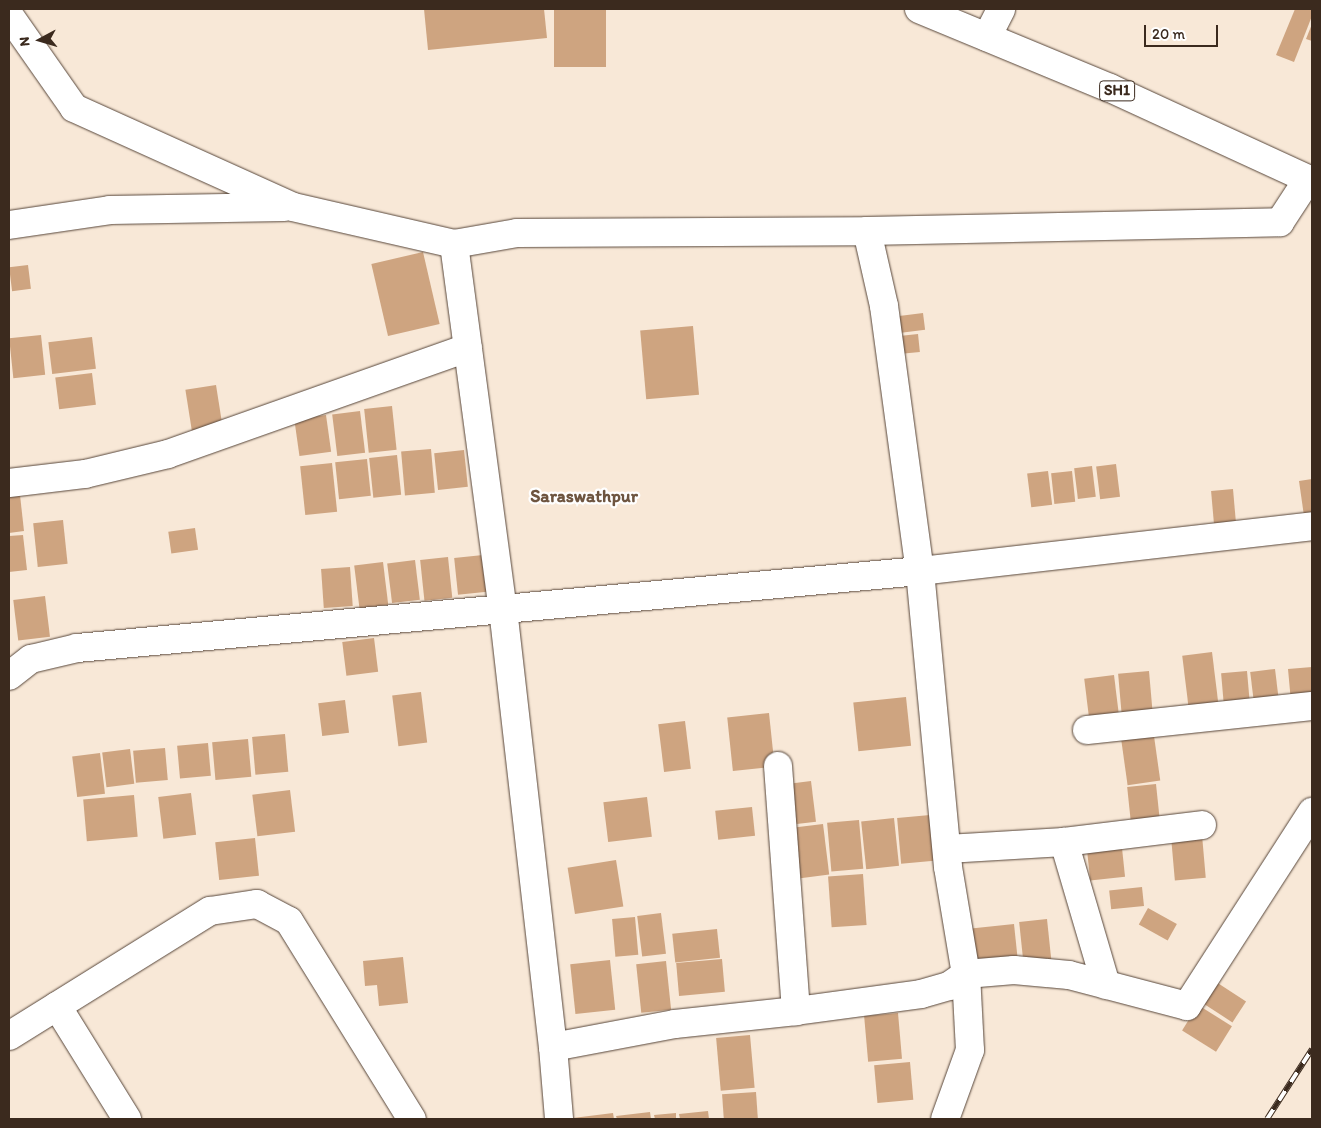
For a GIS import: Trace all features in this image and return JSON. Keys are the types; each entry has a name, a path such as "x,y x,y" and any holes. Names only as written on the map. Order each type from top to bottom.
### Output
{"street":[{"name":"SH1","path":"919,9 1110,88 1310,180"},
{"path":"987,37 1001,9"},
{"path":"9,15 74,108 293,207 454,244 516,233 867,231 1280,222 1310,180"},
{"path":"9,225 110,210 293,207"},
{"path":"867,231 884,306 920,571 947,849 966,974 970,1050 944,1119"},
{"path":"454,244 503,609 553,1047 559,1119"},
{"path":"9,483 85,474 168,454 468,348"},
{"path":"9,676 31,658 77,648 920,571 1312,526"},
{"path":"1087,730 1312,706"},
{"path":"778,766 796,1011"},
{"path":"553,1047 675,1024 796,1011 921,994 949,986 966,974 1014,970 1069,974 1187,1006 1312,812"},
{"path":"947,849 1064,842 1202,825"},
{"path":"1064,842 1106,985"},
{"path":"9,1036 210,911 257,904 289,921 412,1119"},
{"path":"57,1006 127,1119"}],"building":[{"path":"424,9 544,9 547,38 428,50"},
{"path":"554,9 606,9 606,67 554,67"},
{"path":"1295,9 1312,9 1312,16 1294,62 1276,55"},
{"path":"1312,24 1312,41 1306,39"},
{"path":"423,252 440,324 388,336 371,264"},
{"path":"28,265 31,289 12,291 9,267"},
{"path":"923,313 925,330 899,333 897,316"},
{"path":"693,326 699,395 646,399 640,331"},
{"path":"918,334 920,352 899,354 897,336"},
{"path":"41,335 45,375 13,378 9,338"},
{"path":"92,337 96,369 52,374 48,342"},
{"path":"92,373 96,405 59,409 55,378"},
{"path":"216,385 223,427 192,432 185,390"},
{"path":"392,406 397,450 369,453 364,409"},
{"path":"360,411 365,453 337,456 332,414"},
{"path":"326,415 331,452 299,456 294,419"},
{"path":"431,449 435,493 405,495 401,452"},
{"path":"464,450 468,487 438,490 434,453"},
{"path":"397,455 401,495 373,498 369,458"},
{"path":"367,459 371,496 339,499 335,462"},
{"path":"332,463 337,512 305,515 300,466"},
{"path":"1116,464 1120,497 1100,499 1096,466"},
{"path":"1092,466 1096,497 1078,499 1074,468"},
{"path":"1048,471 1052,505 1031,507 1027,474"},
{"path":"1072,471 1075,502 1054,504 1051,473"},
{"path":"1312,479 1312,515 1304,516 1299,481"},
{"path":"1233,489 1236,523 1214,525 1211,491"},
{"path":"20,495 24,531 9,533 9,496"},
{"path":"63,520 68,564 38,567 33,523"},
{"path":"195,528 198,550 171,554 168,532"},
{"path":"23,535 27,570 9,572 9,536"},
{"path":"483,555 487,592 458,595 454,558"},
{"path":"448,557 452,598 424,601 420,560"},
{"path":"415,560 420,600 392,603 387,563"},
{"path":"383,562 388,605 359,608 354,566"},
{"path":"350,567 353,606 324,608 321,569"},
{"path":"45,596 50,637 18,641 13,600"},
{"path":"374,638 378,672 346,676 342,642"},
{"path":"1212,652 1219,709 1189,712 1182,656"},
{"path":"1312,667 1312,699 1291,702 1288,669"},
{"path":"1275,669 1279,702 1254,705 1250,672"},
{"path":"1149,671 1153,713 1122,716 1118,674"},
{"path":"1247,671 1250,706 1224,708 1221,673"},
{"path":"1114,675 1119,717 1089,720 1084,679"},
{"path":"421,692 427,743 398,746 392,696"},
{"path":"906,697 911,746 858,751 853,703"},
{"path":"345,700 349,733 322,736 318,703"},
{"path":"769,713 775,767 733,771 727,717"},
{"path":"685,721 691,769 664,772 658,724"},
{"path":"285,734 288,772 255,775 252,737"},
{"path":"1154,736 1160,781 1128,785 1121,741"},
{"path":"248,739 251,777 215,780 212,742"},
{"path":"208,743 211,776 180,779 177,746"},
{"path":"165,748 168,780 136,783 133,751"},
{"path":"130,749 134,784 106,787 102,752"},
{"path":"100,753 105,794 77,797 72,756"},
{"path":"811,781 816,822 790,825 785,784"},
{"path":"1156,784 1160,823 1131,826 1127,787"},
{"path":"290,790 295,832 257,836 252,795"},
{"path":"191,793 196,835 163,839 158,797"},
{"path":"134,795 138,837 87,841 83,799"},
{"path":"647,797 652,837 608,842 603,802"},
{"path":"752,807 755,836 718,840 715,811"},
{"path":"930,815 934,861 901,864 897,818"},
{"path":"894,818 899,866 866,869 861,821"},
{"path":"859,820 863,869 831,872 827,823"},
{"path":"823,824 829,875 798,878 792,828"},
{"path":"1202,835 1206,878 1175,881 1171,838"},
{"path":"255,838 259,876 219,880 215,842"},
{"path":"1122,848 1125,877 1090,880 1087,852"},
{"path":"616,860 623,906 575,914 568,868"},
{"path":"863,874 867,925 832,927 828,876"},
{"path":"1142,887 1144,906 1111,909 1109,890"},
{"path":"1148,908 1177,924 1168,941 1139,925"},
{"path":"661,913 666,954 642,957 637,916"},
{"path":"635,917 638,955 615,957 612,919"},
{"path":"1047,919 1051,960 1023,963 1019,922"},
{"path":"1014,924 1018,960 975,964 971,928"},
{"path":"717,929 720,958 675,963 672,934"},
{"path":"403,957 408,1003 379,1006 377,985 365,986 363,961"},
{"path":"722,959 725,992 679,996 676,963"},
{"path":"610,960 615,1010 575,1014 570,964"},
{"path":"666,961 671,1010 641,1013 636,964"},
{"path":"1210,978 1246,1001 1232,1022 1196,999"},
{"path":"1198,1005 1232,1026 1216,1052 1182,1030"},
{"path":"898,1013 902,1059 868,1062 864,1016"},
{"path":"750,1035 755,1088 721,1091 716,1038"},
{"path":"910,1062 913,1100 877,1103 874,1065"},
{"path":"756,1092 758,1119 724,1119 722,1094"},
{"path":"708,1111 709,1119 680,1119 679,1114"},
{"path":"650,1112 651,1119 617,1119 616,1116"},
{"path":"613,1113 614,1119 573,1119 573,1118"},
{"path":"676,1113 676,1119 655,1119 654,1115"}],"railway":[{"path":"1267,1119 1312,1049"}],"district":[{"name":"Saraswathpur","path":"584,496"}]}
